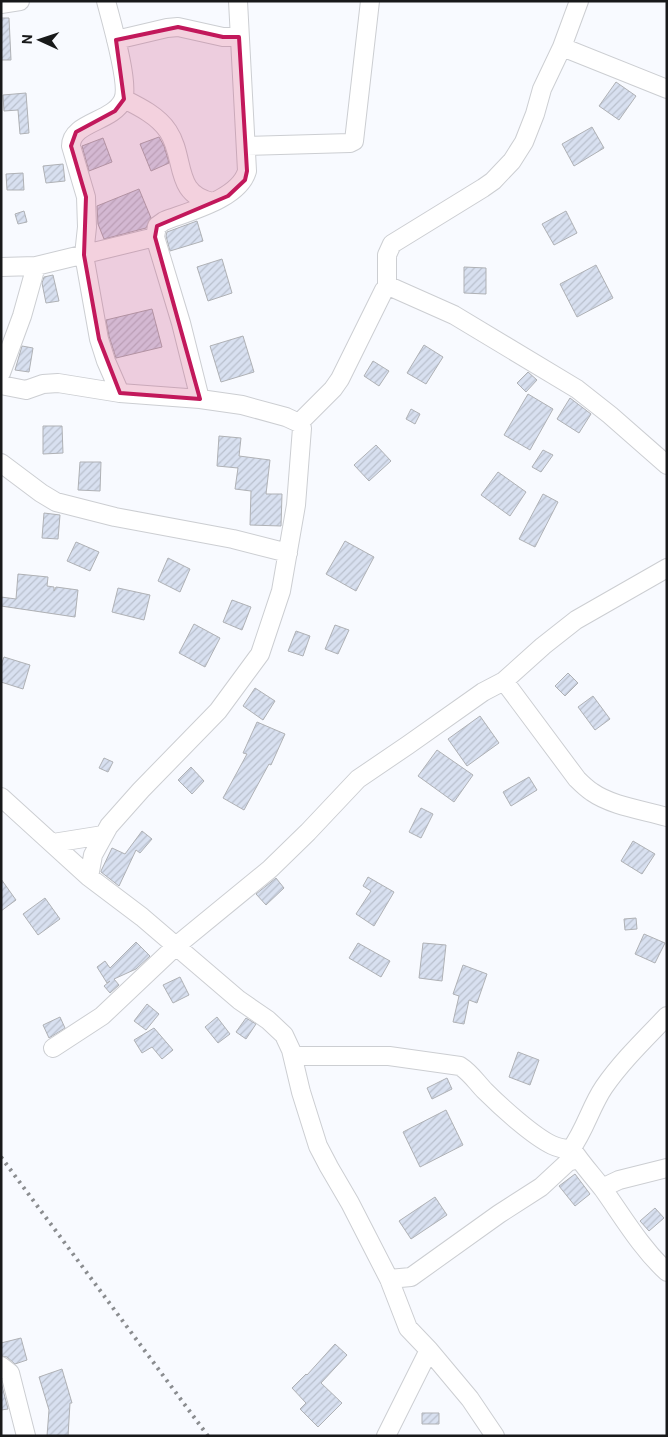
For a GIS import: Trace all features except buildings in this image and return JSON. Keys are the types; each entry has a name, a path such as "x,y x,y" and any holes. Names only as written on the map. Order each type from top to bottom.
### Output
{"street":[{"path":"1,4 20,1"},
{"path":"106,1 124,81 124,99 115,111 76,132 71,140 71,146 86,197 87,227 84,255 99,339 120,393"},
{"path":"200,399 181,323 155,238 157,226 164,221 228,196 244,180 247,171 238,1"},
{"path":"246,146 350,143 354,141 370,1"},
{"path":"299,423 334,389 340,379 387,287 387,255 392,244 488,184 512,161 524,142 542,89 562,47 579,1"},
{"path":"116,40 167,28 178,28 223,37 239,36"},
{"path":"562,47 667,89"},
{"path":"124,99 140,107 160,122 169,133 178,155 186,187 202,200 213,202"},
{"path":"1,267 36,266 155,238"},
{"path":"1,373 22,316 36,266"},
{"path":"387,287 391,287 454,315 577,389 667,465"},
{"path":"1,384 26,390 43,384 58,383 120,393 200,399 242,406 286,417 299,423 302,428 296,505 288,553 281,591 265,643 255,662 218,711 140,790 109,826 93,855 89,877"},
{"path":"1,463 41,493 63,504 115,517 232,539 288,553"},
{"path":"53,1048 102,1016 176,946 270,869 358,779 483,692 504,682 543,646 576,620 667,568"},
{"path":"504,682 577,779 592,792 621,804 667,817"},
{"path":"1,797 89,877 142,917 239,1000 268,1020 284,1035 293,1056 301,1092 318,1146 328,1167 350,1202 389,1279 408,1328 470,1399 495,1436"},
{"path":"53,844 103,836"},
{"path":"389,1279 411,1277 492,1219 541,1187 568,1162 574,1154 577,1140 603,1087 627,1058 667,1016"},
{"path":"293,1056 383,1056 460,1066 468,1071 485,1091 540,1138 553,1146 574,1154 602,1188 643,1247 667,1272"},
{"path":"602,1188 619,1180 667,1168"},
{"path":"400,1308 411,1277"},
{"path":"386,1436 429,1350"},
{"path":"1,1366 10,1373 26,1436"}],"highlighted area":[{"path":"178,27 223,37 239,37 247,171 245,180 228,196 157,226 155,237 200,399 120,393 99,339 84,255 86,197 71,146 76,132 115,111 124,99 116,40"}],"railway":[{"path":"1,1157 208,1436"}]}
